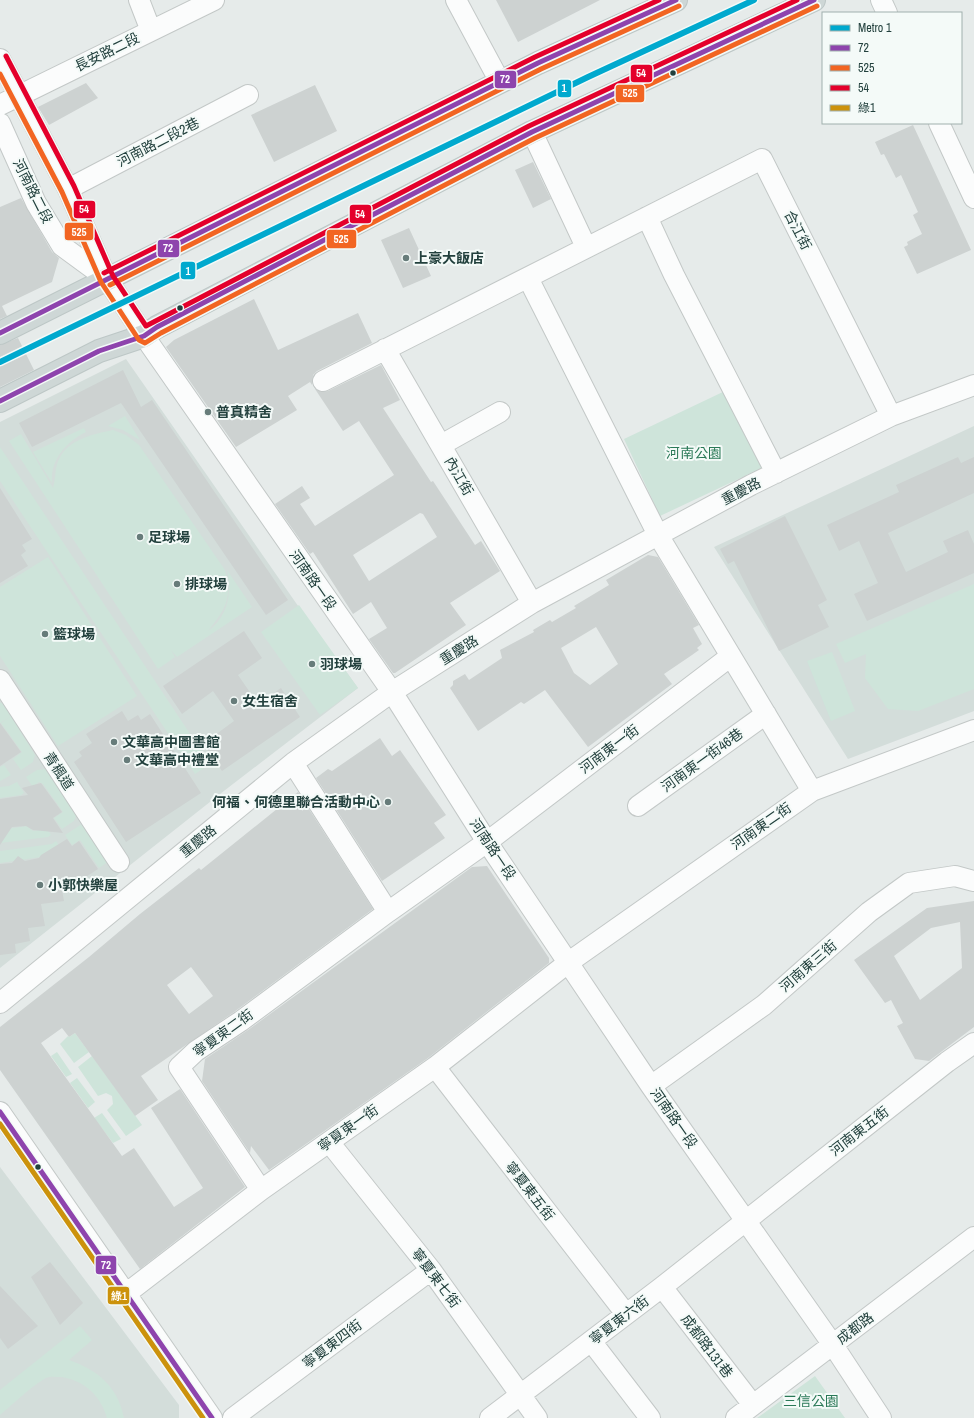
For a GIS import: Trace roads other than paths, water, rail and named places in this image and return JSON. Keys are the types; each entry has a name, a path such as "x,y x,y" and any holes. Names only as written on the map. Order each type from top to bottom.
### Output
{"main road":[{"path":"0,333 500,82 676,0"},
{"path":"0,401 99,352 144,336 157,326 532,132 814,0"}],"street":[{"path":"139,0 151,31"},
{"name":"長安路二段","path":"0,105 214,0"},
{"path":"456,0 500,82"},
{"path":"881,0 887,12"},
{"path":"0,59 68,189 107,279"},
{"name":"河南路二段2巷","path":"68,189 248,95"},
{"name":"河南路二段","path":"0,123 36,203 62,246 107,279"},
{"path":"939,124 974,198"},
{"path":"323,381 586,248 532,132"},
{"name":"合江街","path":"586,248 762,159 891,416"},
{"path":"647,217 674,275 776,473"},
{"path":"528,278 658,535 812,791"},
{"name":"河南路一段","path":"107,279 144,336 392,692 487,842 651,1086 833,1345 881,1418"},
{"name":"內江街","path":"385,349 532,603"},
{"name":"重慶路","path":"0,1003 293,763 392,692 532,603 776,473 891,416 974,385"},
{"path":"441,445 500,412"},
{"name":"河南東一街","path":"487,842 731,656"},
{"name":"青楓道","path":"0,680 119,862"},
{"name":"河南東一街46巷","path":"638,806 766,714"},
{"name":"河南東二街","path":"569,962 812,791 974,730"},
{"path":"293,763 388,912"},
{"name":"寧夏東二街","path":"261,1190 179,1067 196,1051 240,1021 388,912 487,842"},
{"name":"河南東三街","path":"651,1086 764,1005 869,912 909,883 955,876 974,881"},
{"name":"寧夏東一街","path":"127,1293 261,1190 435,1067 569,962"},
{"name":"河南東五街","path":"746,1220 946,1062 974,1043"},
{"name":"寧夏東五街","path":"435,1067 626,1314"},
{"path":"0,1112 127,1293 212,1418"},
{"name":"寧夏東七街","path":"329,1142 430,1270 537,1418"},
{"name":"寧夏東六街","path":"490,1418 662,1287 746,1220"},
{"name":"成都路","path":"736,1418 974,1237"},
{"name":"寧夏東四街","path":"233,1418 430,1270"},
{"name":"成都路131巷","path":"662,1287 753,1405"},
{"path":"591,1340 650,1418"}],"metro line":[{"name":"1","path":"0,362 588,77 754,0"}],"place":[{"name":"上豪大飯店","path":"406,258"},
{"name":"普真精舍","path":"208,412"},
{"name":"足球場","path":"140,537"},
{"name":"排球場","path":"177,584"},
{"name":"籃球場","path":"45,634"},
{"name":"羽球場","path":"312,664"},
{"name":"女生宿舍","path":"234,701"},
{"name":"文華高中圖書館","path":"114,742"},
{"name":"文華高中禮堂","path":"127,760"},
{"name":"何福、何德里聯合活動中心","path":"388,802"},
{"name":"小郭快樂屋","path":"40,885"}],"park label":[{"name":"河南公園","path":"694,453"},
{"name":"三信公園","path":"811,1401"}]}
